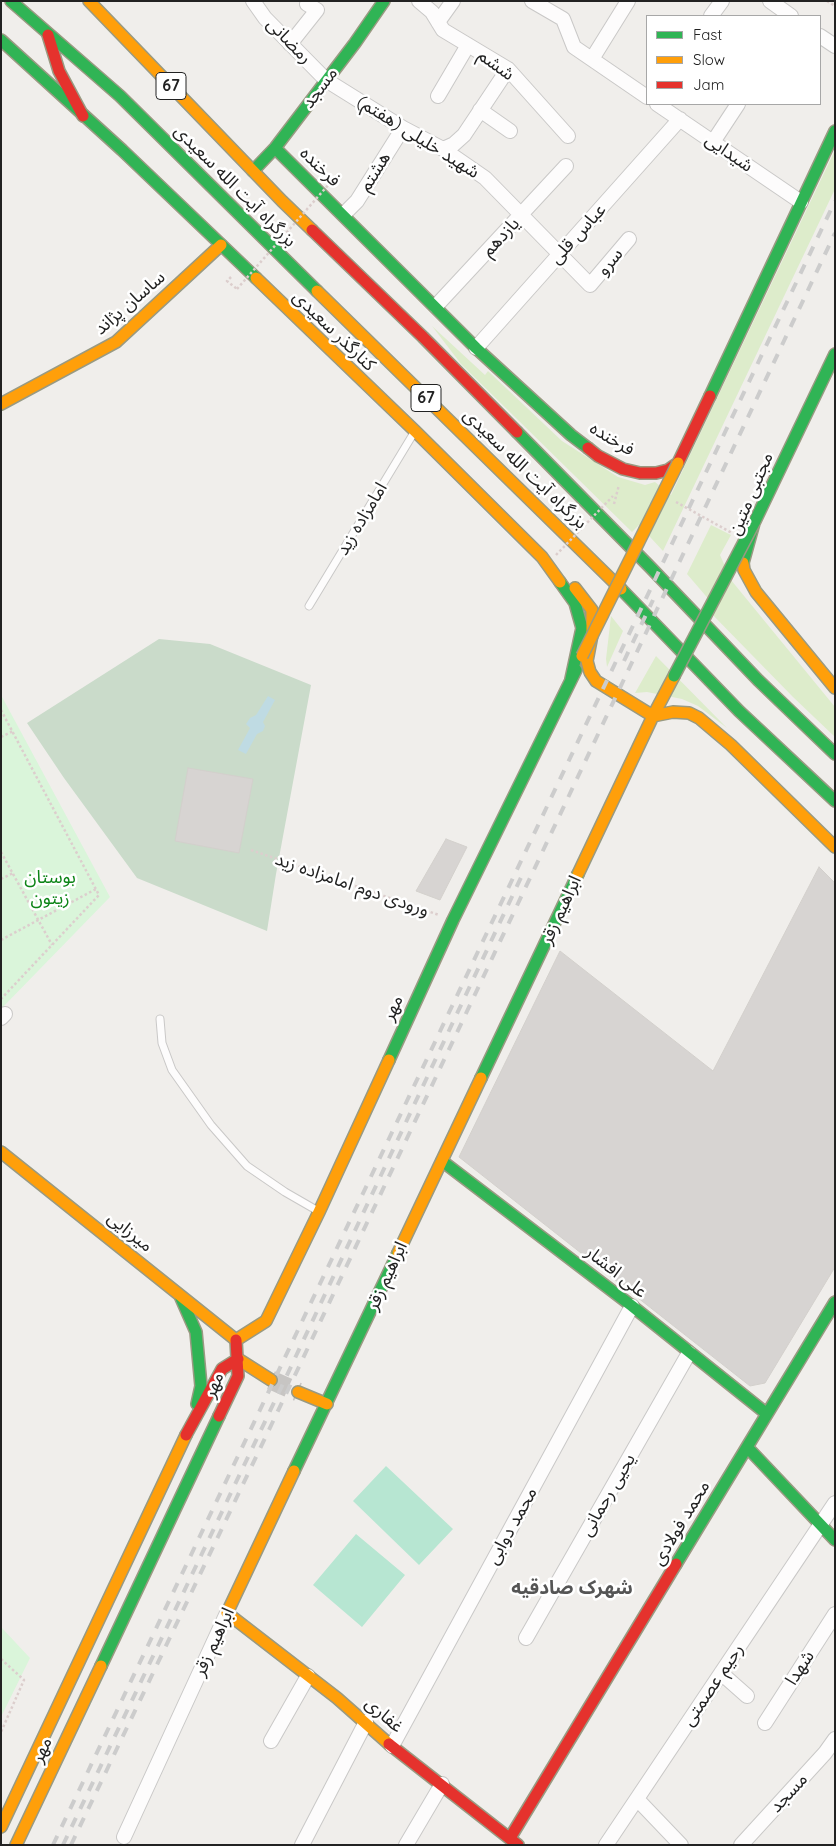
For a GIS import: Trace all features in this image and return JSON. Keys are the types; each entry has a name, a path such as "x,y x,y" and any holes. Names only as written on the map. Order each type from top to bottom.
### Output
{"main road":[{"name":"بزرگراه آیت الله سعیدی","path":"11,1 120,96 237,214 592,559 739,710 835,801"},
{"name":"بزرگراه آیت الله سعیدی","path":"90,1 253,171 423,337 651,568 758,680 835,754"},
{"name":"مسجد","path":"253,171 276,148 384,1"},
{"path":"9,14 49,35 60,71 83,116"},
{"name":"کنارگذر سعیدی","path":"1,40 122,150 415,431 542,557 575,603 582,628 571,679"},
{"path":"571,679 678,463 835,131"},
{"name":"فرخنده","path":"276,148 476,348 571,435 598,456 623,469 640,473 656,473 668,470 678,463"},
{"name":"ساسان پژاند","path":"1,404 116,342 220,245"},
{"name":"مجتبی متین","path":"835,354 754,523 743,561 744,570 749,581 779,622 835,688"},
{"name":"ابراهیم زقر","path":"227,1613 653,716 754,523"},
{"path":"560,580 572,584 584,597 592,610 592,635 587,661 590,672 596,681 653,716 673,712 689,713 700,718 835,847"},
{"name":"مهر","path":"236,1340 266,1321 319,1212 453,920 571,679"},
{"name":"میرزایی","path":"1,1152 236,1340"},
{"name":"علی افشار","path":"442,1161 632,1306 767,1414"},
{"path":"179,1294 196,1332 202,1386 191,1425"},
{"name":"محمد فولادی","path":"511,1843 835,1302"},
{"path":"236,1340 238,1359 271,1380"},
{"name":"مهر","path":"1,1827 191,1425 222,1368 238,1359 238,1376 16,1845"},
{"path":"298,1392 327,1404"},
{"path":"747,1447 835,1540"},
{"name":"غفاری","path":"227,1613 366,1722 392,1746 442,1784 511,1843"}],"street":[{"name":"رمضانی","path":"253,1 265,18 326,80"},
{"path":"290,44 317,10 307,4 310,1"},
{"name":"ششم","path":"419,1 432,12 443,30 508,69 568,136"},
{"path":"438,22 453,1"},
{"path":"532,1 563,19 574,47 646,96"},
{"path":"592,59 628,1"},
{"path":"712,15 722,1"},
{"path":"770,1 790,15"},
{"path":"821,37 835,46"},
{"path":"438,96 468,45"},
{"path":"443,149 454,144 464,135 508,69"},
{"name":"شهید خلیلی (هفتم)","path":"326,80 403,128 443,149 485,178 590,285"},
{"name":"شیدایی","path":"659,105 801,202"},
{"path":"713,142 737,105"},
{"path":"480,110 510,131"},
{"name":"عباس قلی","path":"476,348 680,119"},
{"name":"هشتم","path":"344,214 357,200 403,128"},
{"name":"یازدهم","path":"436,306 566,166"},
{"name":"سرو","path":"590,285 629,239"},
{"name":"محمد دوابی","path":"392,1746 632,1306"},
{"name":"یحیی رحمانی","path":"526,1638 689,1353"},
{"name":"رحیم عصمتی","path":"606,1845 835,1503"},
{"name":"ابراهیم زقر","path":"124,1837 227,1613"},
{"name":"شهدا","path":"765,1722 835,1614"},
{"path":"721,1673 747,1696"},
{"path":"271,1741 308,1676"},
{"path":"302,1845 366,1722"},
{"name":"مسجد","path":"740,1845 825,1753 835,1739"},
{"path":"406,1845 442,1784"},
{"path":"637,1799 681,1845"}],"lane":[{"name":"امامزاده زید","path":"309,606 415,431"},
{"path":"160,1018 162,1044 172,1070 211,1125 247,1166 319,1212"}],"path":[{"path":"827,1 835,6"},
{"path":"227,281 237,289 330,183"},
{"path":"614,505 623,469"},
{"path":"556,555 613,496"},
{"path":"674,502 733,534"},
{"path":"1,710 100,895 1,999"},
{"path":"1,737 13,731"},
{"name":"ورودی دوم امامزاده زید","path":"251,850 453,920"},
{"path":"1,852 52,945"},
{"path":"1,879 13,873"},
{"path":"1,940 96,889"},
{"path":"1,1659 24,1680 1,1732"}],"green space":[{"path":"835,150 835,189 663,551 639,525 632,532 461,364 432,326 485,375 488,371 562,441 618,477 645,485 655,482 671,495"},
{"path":"711,525 731,535 720,555 731,580 835,707 835,737 706,608 711,602 687,574"},
{"path":"611,616 623,631 607,667 606,659"},
{"path":"159,639 210,644 311,685 267,931 137,878 64,778 27,723"},
{"path":"656,656 727,728 698,706 682,699 647,692 635,693"},
{"name":"بوستان زیتون","path":"1,695 110,897 2,1008 1,1007"},
{"path":"386,1466 453,1529 419,1565 353,1501"},
{"path":"356,1534 405,1575 362,1627 313,1585"},
{"path":"1,1627 30,1658 1,1717"}],"water":[{"path":"268,696 275,700 263,722 265,726 263,731 257,734 246,754 238,750 250,728 246,724 250,718 256,715"}],"building":[{"path":"188,768 253,779 239,853 175,841"},
{"path":"446,839 467,847 440,900 416,891"},
{"path":"819,867 835,883 835,1267 765,1383 750,1386 459,1157 560,951 713,1071"}],"tunnel":[{"path":"271,1380 298,1392"}],"railway":[{"path":"53,1845 835,201"},
{"path":"71,1845 835,233"},
{"path":"624,661 653,600"},
{"path":"63,1845 525,869"}],"traffic: fast":[{"path":"11,1 120,96 317,291"},
{"path":"253,171 275,148 355,43 384,1"},
{"path":"1,40 122,150 256,278"},
{"path":"710,396 835,131"},
{"path":"275,148 476,348 571,435 588,448"},
{"path":"743,563 754,523 835,354"},
{"path":"517,432 758,680 835,754"},
{"path":"674,676 754,523"},
{"path":"560,582 575,603 582,628 571,679"},
{"path":"621,589 739,711 835,801"},
{"path":"389,1060 453,920 576,670"},
{"path":"481,1078 578,874"},
{"path":"442,1161 632,1306 767,1414"},
{"path":"294,1471 398,1253"},
{"path":"181,1298 196,1332 201,1386 197,1404"},
{"path":"676,1564 835,1302"},
{"path":"101,1666 219,1416"},
{"path":"747,1447 835,1540"}],"traffic: slow":[{"path":"89,1 312,230"},
{"path":"1,404 116,342 221,245"},
{"path":"256,278 415,431 542,557 560,582"},
{"path":"317,291 621,589"},
{"path":"582,656 678,463"},
{"path":"743,563 744,570 756,592 835,688"},
{"path":"575,588 592,610 592,635 587,661 590,672 596,681 653,716 673,712 689,713 699,718 731,745 835,847"},
{"path":"578,874 674,676"},
{"path":"236,1340 266,1321 389,1060"},
{"path":"398,1253 481,1078"},
{"path":"1,1152 236,1340"},
{"path":"238,1359 271,1380"},
{"path":"298,1392 327,1404"},
{"path":"1,1827 186,1435"},
{"path":"294,1471 227,1613 337,1698 389,1744"},
{"path":"16,1845 101,1666"}],"traffic: jam":[{"path":"48,35 59,71 83,116"},
{"path":"312,230 423,337 517,432"},
{"path":"588,448 598,456 623,469 640,473 656,473 668,470 678,463 710,396"},
{"path":"219,1416 238,1376 236,1340"},
{"path":"186,1435 222,1369 238,1359"},
{"path":"510,1838 676,1564"},
{"path":"389,1744 518,1845"}],"district":[{"name":"شهرک صادقیه","path":"572,1588"}]}
